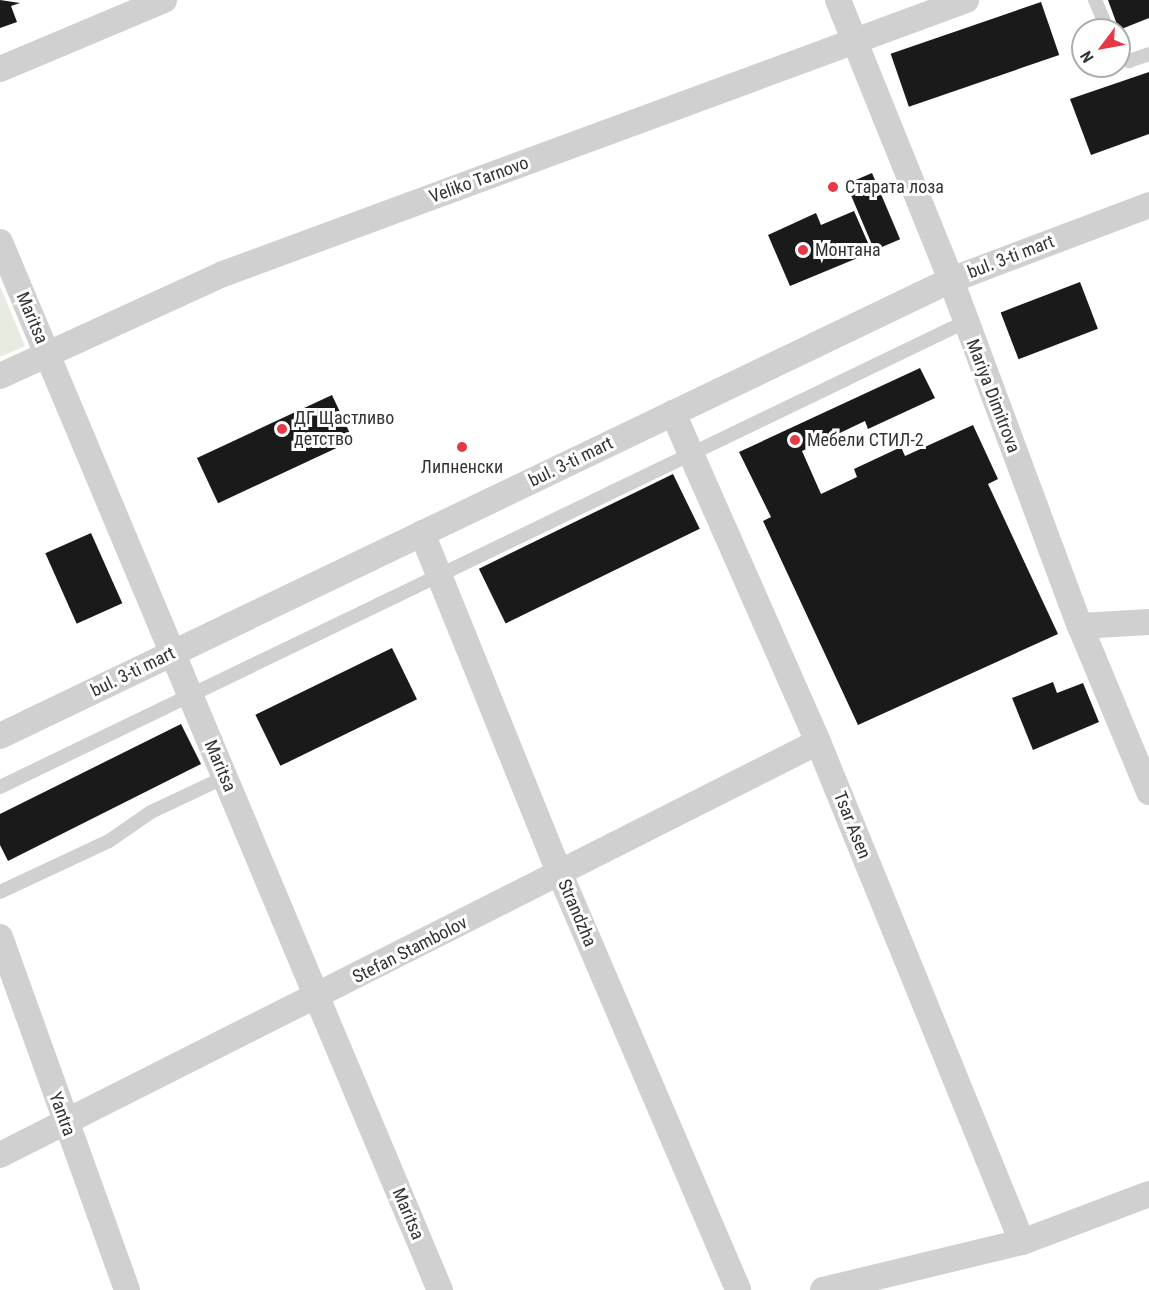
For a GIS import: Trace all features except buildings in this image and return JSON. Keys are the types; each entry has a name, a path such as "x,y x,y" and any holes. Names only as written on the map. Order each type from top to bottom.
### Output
{"street":[{"path":"0,69 164,0"},
{"name":"Mariya Dimitrova","path":"838,0 951,280 1080,626 1149,792"},
{"name":"Veliko Tarnovo","path":"0,376 223,274 966,0"},
{"name":"bul. 3-ti mart","path":"0,736 951,280 1149,206"},
{"name":"Maritsa","path":"0,242 440,1290"},
{"name":"Tsar Asen","path":"673,413 693,453 818,742 1022,1242"},
{"name":"Strandzha","path":"422,533 560,874 738,1290"},
{"path":"1080,626 1149,622"},
{"name":"Stefan Stambolov","path":"0,1155 317,997 818,742"},
{"name":"Yantra","path":"0,937 65,1123 127,1290"},
{"path":"823,1290 1022,1242 1149,1194"}],"lane":[{"path":"1095,0 1103,18"},
{"path":"1131,60 1149,54"},
{"path":"0,787 965,322"},
{"path":"0,892 109,841 151,812 225,777"}],"shaded area":[{"path":"0,286 25,346 0,357"}],"place":[{"name":"Старата лоза","path":"833,187"},
{"name":"Монтана","path":"803,250"},
{"name":"ДГ Щастливо детство","path":"282,429"},
{"name":"Мебели СТИЛ-2","path":"795,440"},
{"name":"Липненски","path":"462,447"}]}
